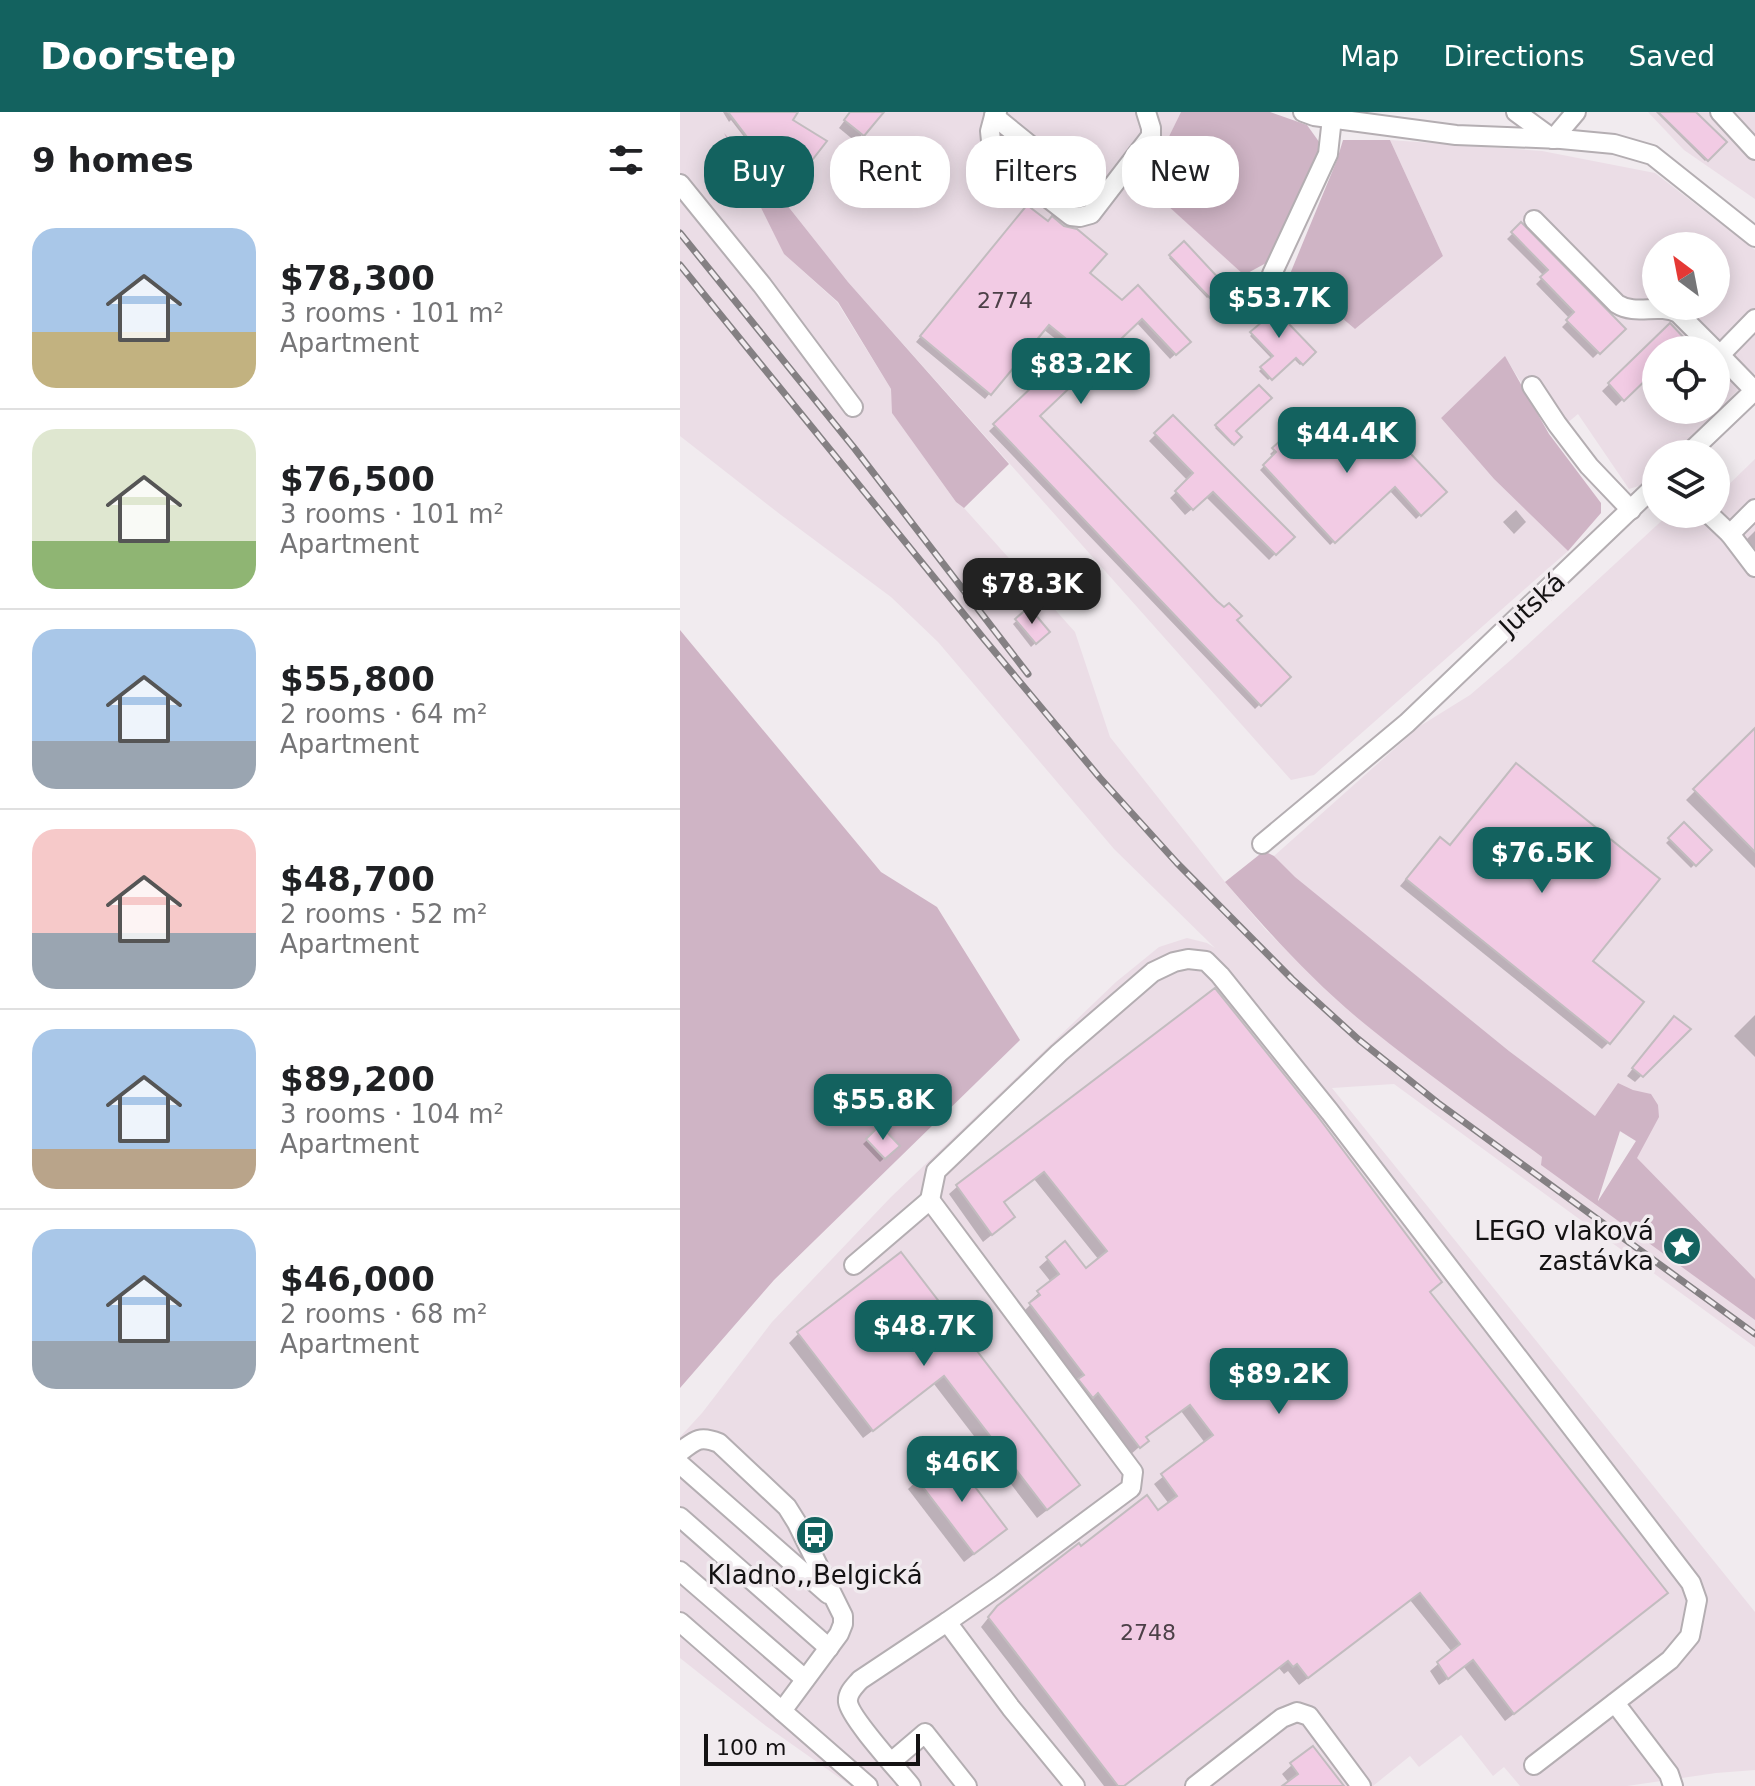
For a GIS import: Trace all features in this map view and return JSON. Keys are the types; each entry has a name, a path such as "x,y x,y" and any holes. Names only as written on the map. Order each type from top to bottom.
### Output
{"street":[{"path":"1021,136 995,114 990,131 998,159 1071,216 1080,217 1091,214 1151,136 1146,112"},
{"path":"1303,112 1456,135 1614,144 1652,155 1755,237"},
{"path":"1516,112 1553,139"},
{"path":"1553,139 1576,112"},
{"path":"1720,112 1755,150"},
{"path":"1272,274 1328,154 1332,118"},
{"path":"680,184 762,285 853,407"},
{"path":"1534,220 1624,309 1671,310 1678,313 1700,336"},
{"path":"1730,342 1755,319"},
{"path":"1703,440 1755,390 1730,366"},
{"path":"1532,386 1589,466 1631,510"},
{"name":"Jutská","path":"1262,844 1289,832 1406,731 1642,499"},
{"path":"1730,534 1755,509"},
{"path":"1724,528 1755,567"},
{"path":"854,1265 930,1200 936,1171 1059,1053 1153,972 1188,959 1206,961 1330,1112 1691,1583 1697,1600 1690,1636 1670,1660 1534,1765"},
{"path":"911,1786 849,1707 850,1692 860,1680 999,1586 1131,1488 1133,1472 930,1200"},
{"path":"680,1452 693,1442 707,1438 719,1443 787,1507 838,1603 843,1624 782,1711"},
{"path":"680,1464 838,1603"},
{"path":"680,1517 829,1648"},
{"path":"776,1548 797,1523"},
{"path":"680,1571 805,1679"},
{"path":"680,1622 868,1786"},
{"path":"947,1622 1011,1708 1075,1786"},
{"path":"1615,1703 1669,1774 1673,1786"},
{"path":"1195,1786 1282,1718 1297,1712 1309,1716 1361,1786"},
{"path":"891,1762 925,1733 967,1786"}],"shaded area":[{"path":"680,112 1181,112 1169,136 1122,136 1122,208 1171,208 1244,274 1290,274 1355,329 1443,256 1390,140 1542,151 1655,173 1755,250 1755,373 1730,398 1730,336 1642,336 1642,424 1705,424 1689,440 1642,440 1642,485 1629,489 1578,414 1554,434 1505,357 1441,418 1494,479 1568,551 1314,775 1291,780 848,282 789,208 814,208 814,136 704,136 704,208 772,208 784,254 837,302 891,389 893,414 956,502 1075,632 1110,737 1225,882 1266,930 1370,1028 1542,1157 1597,1204 1636,1141 1596,1117 1509,1051 1294,877 1274,856 1420,726 1470,695 1512,659 1654,528 1730,528 1730,483 1755,459 1755,1347 1394,1084 1332,1088 1755,1612 1755,1770 1627,1786 1520,1786 1504,1767 1493,1776 1461,1735 1419,1767 1410,1756 1373,1786 851,1786 766,1726 680,1658 680,1437 772,1322 891,1197 1116,982 1159,947 1187,938 1215,948 1114,849 938,642 891,597 680,436"},
{"path":"1181,112 1270,112 1307,125 1322,146 1268,262 1244,275 1170,208 1239,208 1239,136 1169,136"},
{"path":"1648,112 1755,112 1755,199 1684,150"},
{"path":"1343,140 1390,140 1443,256 1355,329 1290,274"},
{"path":"761,208 789,208 848,282 1009,464 964,508 956,502 892,413 891,389 838,302 784,254"},
{"path":"1505,356 1549,434 1601,503 1601,513 1568,551 1494,479 1441,418"},
{"path":"680,630 881,872 937,907 1020,1040 774,1280 680,1388"},
{"path":"1264,851 1274,856 1295,877 1509,1051 1595,1116 1618,1083 1651,1094 1658,1105 1659,1117 1637,1158 1755,1279 1755,1320 1541,1165 1542,1157 1371,1029 1295,959 1225,882","holes":["1620,1131 1636,1141 1598,1201"]}],"building":[{"path":"728,112 798,112 793,120 827,141 814,158 814,136 746,136"},
{"path":"850,112 884,112 864,136 844,120"},
{"path":"1658,112 1696,112 1727,142 1708,161"},
{"path":"1025,208 1031,208 1048,221 1052,216 1064,226 1077,229 1107,254 1090,273 1122,300 1138,285 1191,342 1176,355 1142,319 1040,416 1217,601 1224,607 1229,603 1242,616 1237,620 1291,677 1261,706 993,424 1075,346 1049,325 991,395 920,336"},
{"path":"1521,222 1626,329 1600,354 1566,320 1574,312 1540,277 1548,270 1511,232"},
{"path":"1184,241 1224,284 1210,298 1169,255"},
{"path":"1267,300 1316,352 1303,365 1296,358 1272,380 1260,367 1273,356 1250,332 1262,322 1253,313"},
{"path":"1670,323 1682,336 1657,336"},
{"path":"1642,350 1642,384 1624,401 1608,383"},
{"path":"1259,385 1272,398 1236,431 1242,437 1234,445 1215,425"},
{"path":"1322,410 1366,457 1392,434 1447,492 1421,516 1395,487 1335,543 1263,465 1276,452 1272,448 1295,428 1298,432"},
{"path":"1173,415 1295,537 1276,555 1213,492 1193,510 1175,491 1193,473 1154,433"},
{"path":"1029,607 1050,632 1036,644 1015,619"},
{"path":"1755,728 1755,852 1693,789"},
{"path":"1516,763 1660,879 1593,961 1644,1002 1610,1044 1406,879 1440,837 1450,845"},
{"path":"1684,822 1712,850 1696,866 1668,838"},
{"path":"1215,988 1316,1114 1442,1282 1430,1292 1668,1593 1514,1714 1473,1660 1448,1679 1437,1662 1460,1644 1420,1593 1308,1678 1297,1664 1293,1667 1288,1661 1124,1786 1118,1786 988,1617 997,1606 1079,1543 1081,1546 1147,1495 1158,1510 1177,1496 1161,1474 1213,1435 1190,1405 1146,1437 1149,1441 1140,1448 1098,1393 1093,1398 1078,1379 1084,1375 1029,1303 1040,1295 1037,1291 1059,1274 1046,1257 1065,1241 1086,1268 1107,1251 1044,1172 1004,1202 1015,1217 992,1235 956,1185"},
{"path":"1674,1016 1691,1029 1643,1077 1632,1068"},
{"path":"880,1125 900,1146 885,1159 866,1139"},
{"path":"901,1252 1080,1485 1047,1510 944,1376 873,1431 797,1332"},
{"path":"950,1454 1007,1529 974,1554 916,1478"},
{"path":"1313,1746 1344,1786 1282,1786 1298,1774 1290,1763"}],"railway":[{"path":"680,233 855,449 1028,674"},
{"path":"680,265 1100,778 1177,863 1292,979 1358,1039 1438,1103 1755,1334"}],"place":[{"name":"LEGO vlaková zastávka","path":"1682,1246"},
{"name":"Kladno,,Belgická","path":"815,1535"}]}
